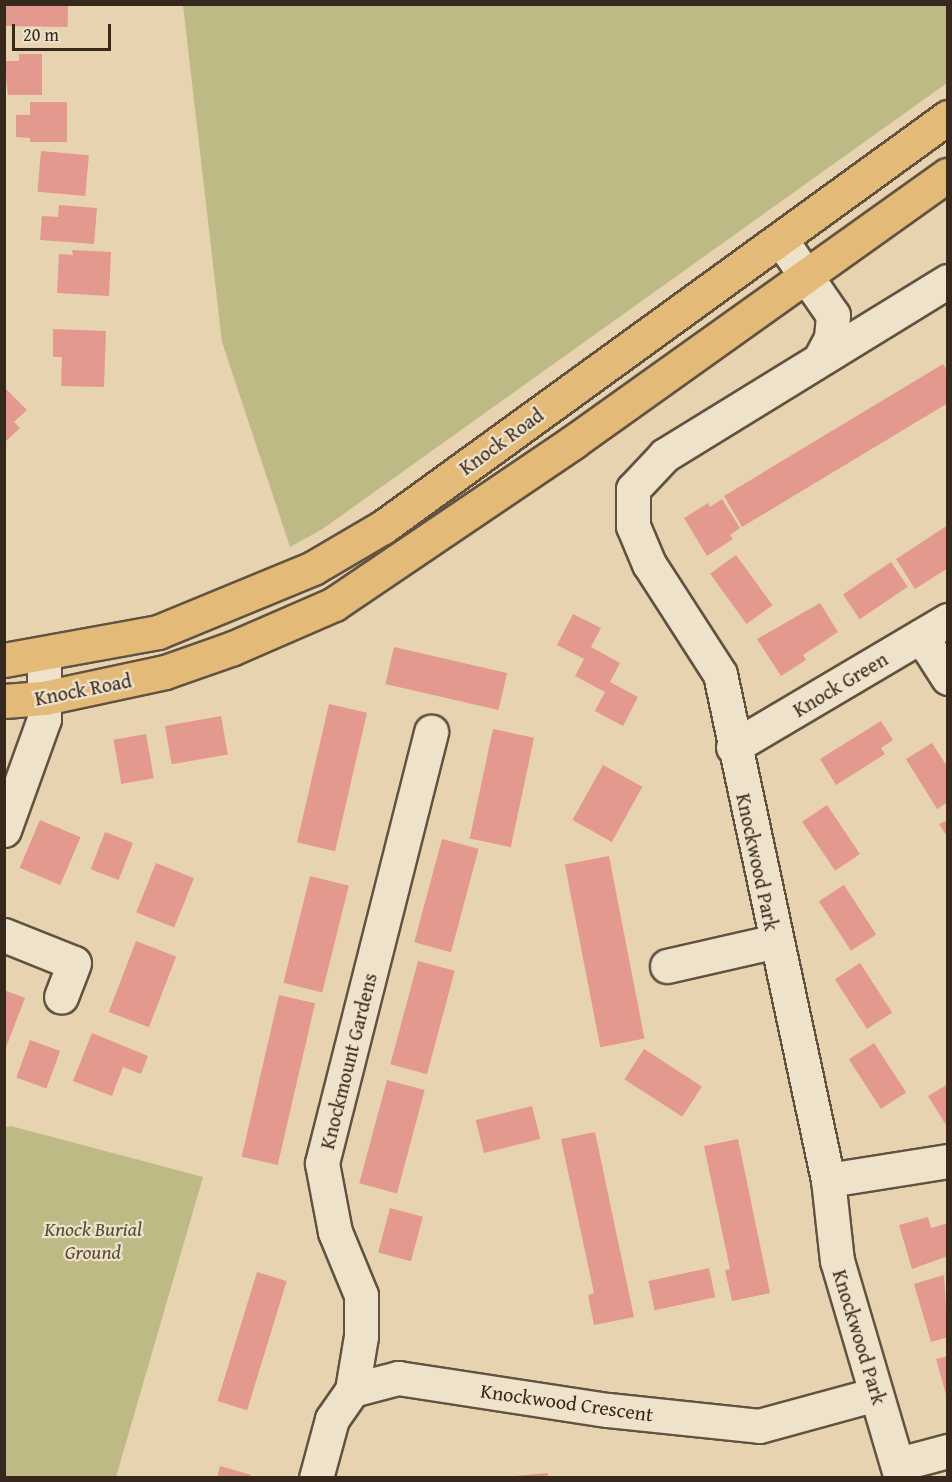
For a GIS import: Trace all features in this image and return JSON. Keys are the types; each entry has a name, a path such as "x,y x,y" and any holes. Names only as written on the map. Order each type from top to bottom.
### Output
{"highway":[{"name":"Knock Road","path":"4,660 158,632 312,568 383,527 948,117"},
{"name":"Knock Road","path":"4,701 44,698 165,672 233,648 334,604 554,455 948,175"}],"street":[{"path":"781,240 833,315 831,338 821,357"},
{"name":"Knockwood Park","path":"900,1471 837,1261 828,1180 733,747 720,674 649,564 633,526 633,489 665,455 948,281"},
{"path":"934,628 948,678"},
{"name":"Knock Green","path":"733,747 934,628"},
{"path":"4,830 44,719 44,654"},
{"name":"Knockmount Gardens","path":"352,1390 361,1336 361,1295 335,1232 322,1163 431,732"},
{"path":"4,935 74,963 62,997"},
{"path":"667,966 776,941"},
{"path":"828,1180 948,1161"},
{"name":"Knockwood Crescent","path":"352,1390 398,1378 608,1410 759,1426 876,1394"},
{"path":"316,1478 332,1419 352,1390"},
{"path":"900,1471 948,1451"}],"green space":[{"path":"183,5 947,5 947,83 321,530 290,547 222,342"},
{"name":"Knock Burial Ground","path":"11,1126 203,1177 116,1477 5,1477 4,1128"}],"building":[{"path":"5,4 68,5 68,27 5,26"},
{"path":"19,54 42,54 42,95 8,95 4,61 19,61"},
{"path":"30,102 67,102 67,142 30,142 30,138 16,137 16,115 30,115"},
{"path":"41,151 89,155 85,196 37,192"},
{"path":"59,205 97,208 94,244 40,240 42,216 58,217"},
{"path":"72,250 111,252 109,296 57,293 59,254 73,255"},
{"path":"53,329 106,331 104,387 61,386 62,357 53,357"},
{"path":"943,364 948,372 948,403 742,527 724,496"},
{"path":"4,387 27,410 14,422 20,428 4,443"},
{"path":"722,499 740,528 730,535 733,539 707,556 684,518 708,503 710,507"},
{"path":"948,525 948,568 915,589 896,559"},
{"path":"736,555 772,605 747,624 710,574"},
{"path":"891,562 908,587 860,619 843,594"},
{"path":"820,603 838,632 803,655 806,660 781,676 757,639"},
{"path":"573,614 601,628 591,647 620,663 610,682 638,697 623,726 595,711 605,692 575,676 584,659 557,645"},
{"path":"394,647 507,673 498,710 385,684"},
{"path":"329,704 367,713 335,851 297,842"},
{"path":"221,716 228,754 172,764 165,726"},
{"path":"881,721 893,740 881,748 885,754 836,785 820,759"},
{"path":"493,729 534,738 511,847 470,839"},
{"path":"146,734 154,778 121,784 114,740"},
{"path":"932,743 948,768 948,802 937,809 906,759"},
{"path":"603,765 642,787 612,842 572,820"},
{"path":"827,805 860,854 835,871 802,822"},
{"path":"40,820 81,837 60,885 20,868"},
{"path":"948,820 948,838 939,824"},
{"path":"105,832 133,843 119,880 91,869"},
{"path":"442,839 479,849 451,952 414,942"},
{"path":"609,856 644,1039 600,1047 565,865"},
{"path":"156,863 194,878 174,927 136,912"},
{"path":"310,876 349,886 322,992 283,983"},
{"path":"844,885 876,934 851,951 819,901"},
{"path":"136,941 176,956 149,1027 109,1012"},
{"path":"418,961 455,971 427,1074 390,1064"},
{"path":"860,963 892,1012 867,1029 835,979"},
{"path":"4,990 25,998 5,1050 4,1050"},
{"path":"279,995 315,1003 278,1165 242,1157"},
{"path":"92,1033 148,1056 141,1074 123,1067 112,1096 73,1081"},
{"path":"30,1040 60,1051 46,1089 16,1078"},
{"path":"874,1043 906,1092 881,1109 849,1059"},
{"path":"644,1049 702,1087 682,1117 624,1079"},
{"path":"387,1080 425,1090 397,1193 359,1183"},
{"path":"948,1084 948,1124 946,1125 928,1096"},
{"path":"532,1106 540,1139 484,1153 476,1120"},
{"path":"595,1132 634,1317 594,1325 588,1295 594,1293 561,1139"},
{"path":"738,1139 770,1293 732,1301 725,1270 730,1269 704,1146"},
{"path":"390,1208 423,1217 411,1261 378,1252"},
{"path":"928,1217 931,1228 948,1223 948,1256 912,1269 899,1225"},
{"path":"709,1268 715,1297 655,1310 648,1281"},
{"path":"257,1272 287,1281 247,1410 218,1401"},
{"path":"944,1275 948,1337 931,1342 914,1284"},
{"path":"948,1356 948,1398 947,1398 936,1359"},
{"path":"220,1466 251,1475 250,1478 217,1478"},
{"path":"548,1473 548,1478 515,1478 515,1476"}]}
